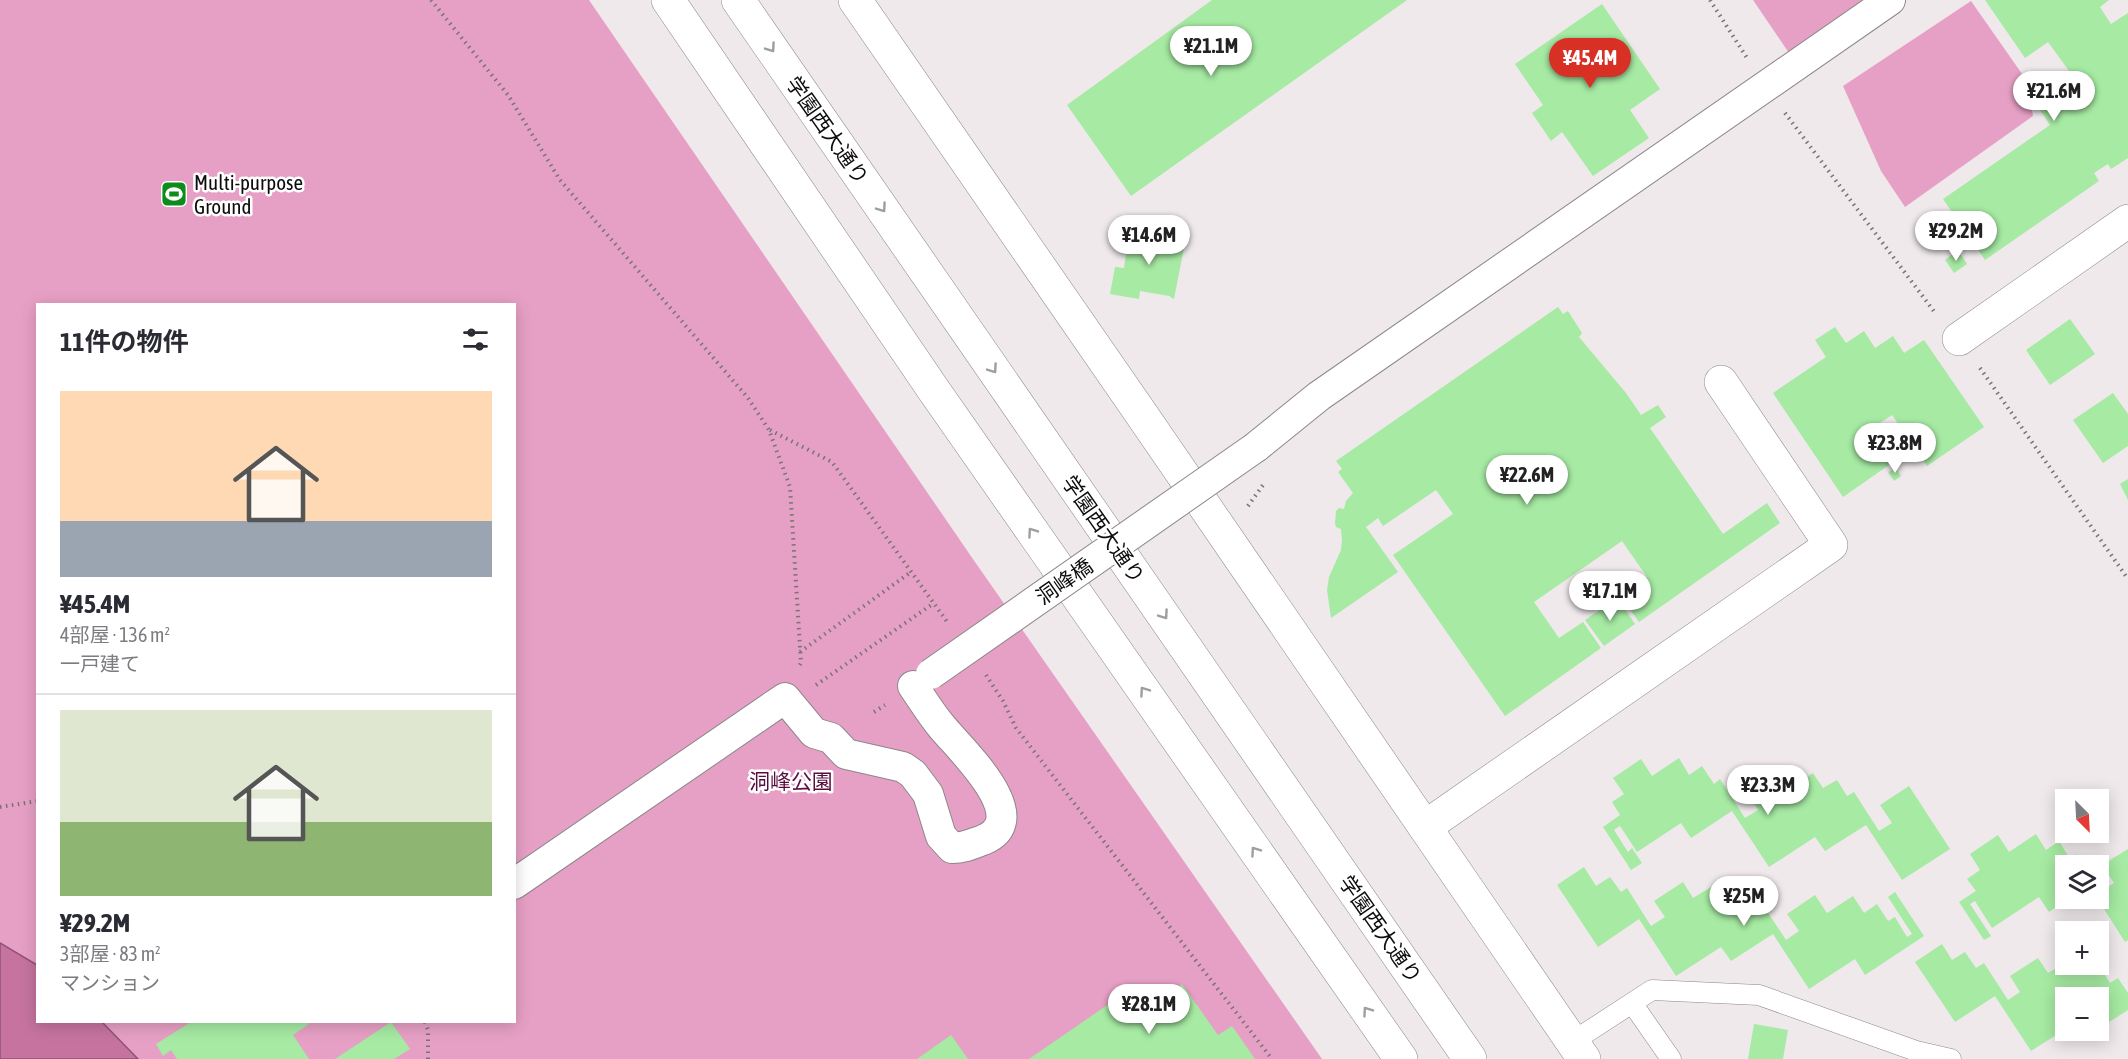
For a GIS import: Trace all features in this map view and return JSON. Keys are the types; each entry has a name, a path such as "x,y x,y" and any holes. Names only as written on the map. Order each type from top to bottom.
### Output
{"main road":[{"path":"668,0 934,392 1401,1059"},
{"name":"学園西大通り","path":"738,0 1470,1059"},
{"path":"855,0 1578,1051"},
{"path":"1959,339 2123,235"},
{"path":"1425,827 1831,545 1721,382"}],"street":[{"name":"洞峰橋","path":"906,690 1256,447 1318,396 1890,0"},
{"path":"516,883 784,698 814,734 831,738 846,754 903,767 912,774 928,794 941,836 952,848 961,848 992,836 1002,821 1001,808 996,795 987,780 906,690"}],"lane":[{"path":"1578,1051 1632,1003 1653,990 1759,995 1916,1051 1950,1059"},
{"path":"1632,1003 1671,1059"}],"path":[{"path":"431,0 508,95 560,180 748,398 769,430 790,488 799,632"},
{"path":"1710,0 1765,87 1932,309 1959,339 2128,579"},
{"path":"769,430 832,462 954,630"},
{"path":"1246,511 1250,501 1265,483"},
{"path":"800,652 911,572"},
{"path":"790,704 934,603"},
{"path":"980,667 1003,701 1017,728 1272,1059"},
{"path":"874,712 906,690"},
{"path":"0,807 36,801"},
{"path":"425,1023 428,1030 428,1059"}],"green space":[{"name":"洞峰公園","path":"0,0 589,0 975,562 1322,1059 0,1059"},
{"path":"1753,0 1872,0 1791,56"},
{"path":"1971,1 2027,81 2033,116 1905,207 1881,171 1843,86"}],"shaded area":[{"path":"0,943 36,964 36,1023 103,1023 138,1059 0,1059"}],"building":[{"path":"1212,0 1407,0 1131,196 1067,105"},
{"path":"1985,0 2109,0 2100,7 2111,24 2128,13 2128,158 2111,169 2108,164 2094,173 2099,181 1985,260 1943,199 2050,125 2034,101 2072,75 2048,42 2025,58"},
{"path":"1602,4 1660,89 1630,110 1649,138 1593,176 1562,132 1551,141 1532,113 1543,105 1515,64"},
{"path":"1963,230 1972,244 1962,251 1952,237"},
{"path":"1130,231 1179,239 1183,243 1174,299 1140,291 1139,299 1110,294 1115,267 1124,268 1128,239 1126,234"},
{"path":"1958,250 1967,264 1954,273 1945,260"},
{"path":"1558,307 1563,314 1568,311 1582,333 1579,337 1626,393 1641,415 1658,405 1666,417 1650,428 1723,534 1767,503 1780,523 1639,622 1620,595 1647,577 1622,541 1534,602 1559,638 1583,622 1601,648 1505,716 1393,555 1453,514 1436,490 1383,526 1378,518 1366,527 1398,572 1331,618 1327,590 1329,577 1341,550 1342,540 1341,529 1336,527 1335,523 1336,511 1339,508 1344,509 1346,501 1353,493 1338,472 1342,469 1336,461"},
{"path":"2070,319 2095,354 2050,385 2026,350"},
{"path":"1835,327 1846,343 1864,331 1875,348 1893,336 1904,353 1924,340 1984,427 1927,466 1892,415 1877,425 1899,458 1843,497 1773,393 1826,357 1815,340"},
{"path":"2113,393 2128,414 2128,446 2103,463 2073,420"},
{"path":"1896,468 1901,476 1894,481 1888,472"},
{"path":"2128,479 2128,500 2120,484"},
{"path":"1617,598 1635,624 1604,646 1585,620"},
{"path":"1679,758 1689,775 1702,766 1714,784 1720,779 1745,818 1758,810 1747,793 1776,775 1786,791 1813,773 1823,788 1837,780 1847,796 1854,792 1879,831 1892,823 1880,805 1909,786 1950,849 1902,880 1866,825 1825,851 1815,837 1769,867 1732,811 1691,838 1681,823 1637,852 1620,826 1614,830 1628,852 1632,848 1642,863 1631,870 1603,827 1620,815 1612,802 1624,794 1613,778 1641,759 1652,776"},
{"path":"2036,834 2046,850 2056,843 2060,843 2068,855 2055,855 2055,908 2049,912 2039,897 1992,928 1975,901 1970,904 1991,936 1984,940 1959,902 1976,891 1967,879 1980,870 1970,854 1998,835 2009,852"},
{"path":"2128,849 2128,940 2125,942 2104,909 2109,909 2109,886 2114,883 2109,876 2109,861"},
{"path":"1584,867 1596,886 1610,877 1621,892 1627,888 1651,926 1665,917 1654,901 1683,882 1693,898 1719,882 1731,899 1744,890 1755,907 1761,902 1786,940 1799,931 1787,914 1815,895 1827,913 1853,896 1864,913 1877,904 1888,921 1895,917 1907,937 1912,934 1888,897 1895,892 1924,936 1865,975 1855,959 1809,989 1773,934 1731,961 1721,947 1676,976 1639,919 1598,947 1557,885"},
{"path":"1942,944 1952,960 1965,952 1976,968 1984,963 2008,1000 2020,992 2010,976 2038,958 2048,973 2055,969 2055,975 2105,975 2110,983 2118,978 2128,993 2128,1010 2109,1022 2109,987 2055,987 2055,1036 2031,1051 1995,996 1955,1022 1915,962"},
{"path":"1182,984 1218,1035 1232,1026 1255,1059 1029,1059 1116,999 1130,1020"},
{"path":"189,1023 309,1024 293,1035 309,1059 177,1059 171,1050 163,1056 156,1044"},
{"path":"389,1023 410,1049 394,1059 335,1059"},
{"path":"1754,1024 1788,1030 1783,1059 1748,1059"},
{"path":"951,1035 968,1059 917,1059"}],"place":[{"name":"Multi-purpose Ground","path":"174,194"}]}
